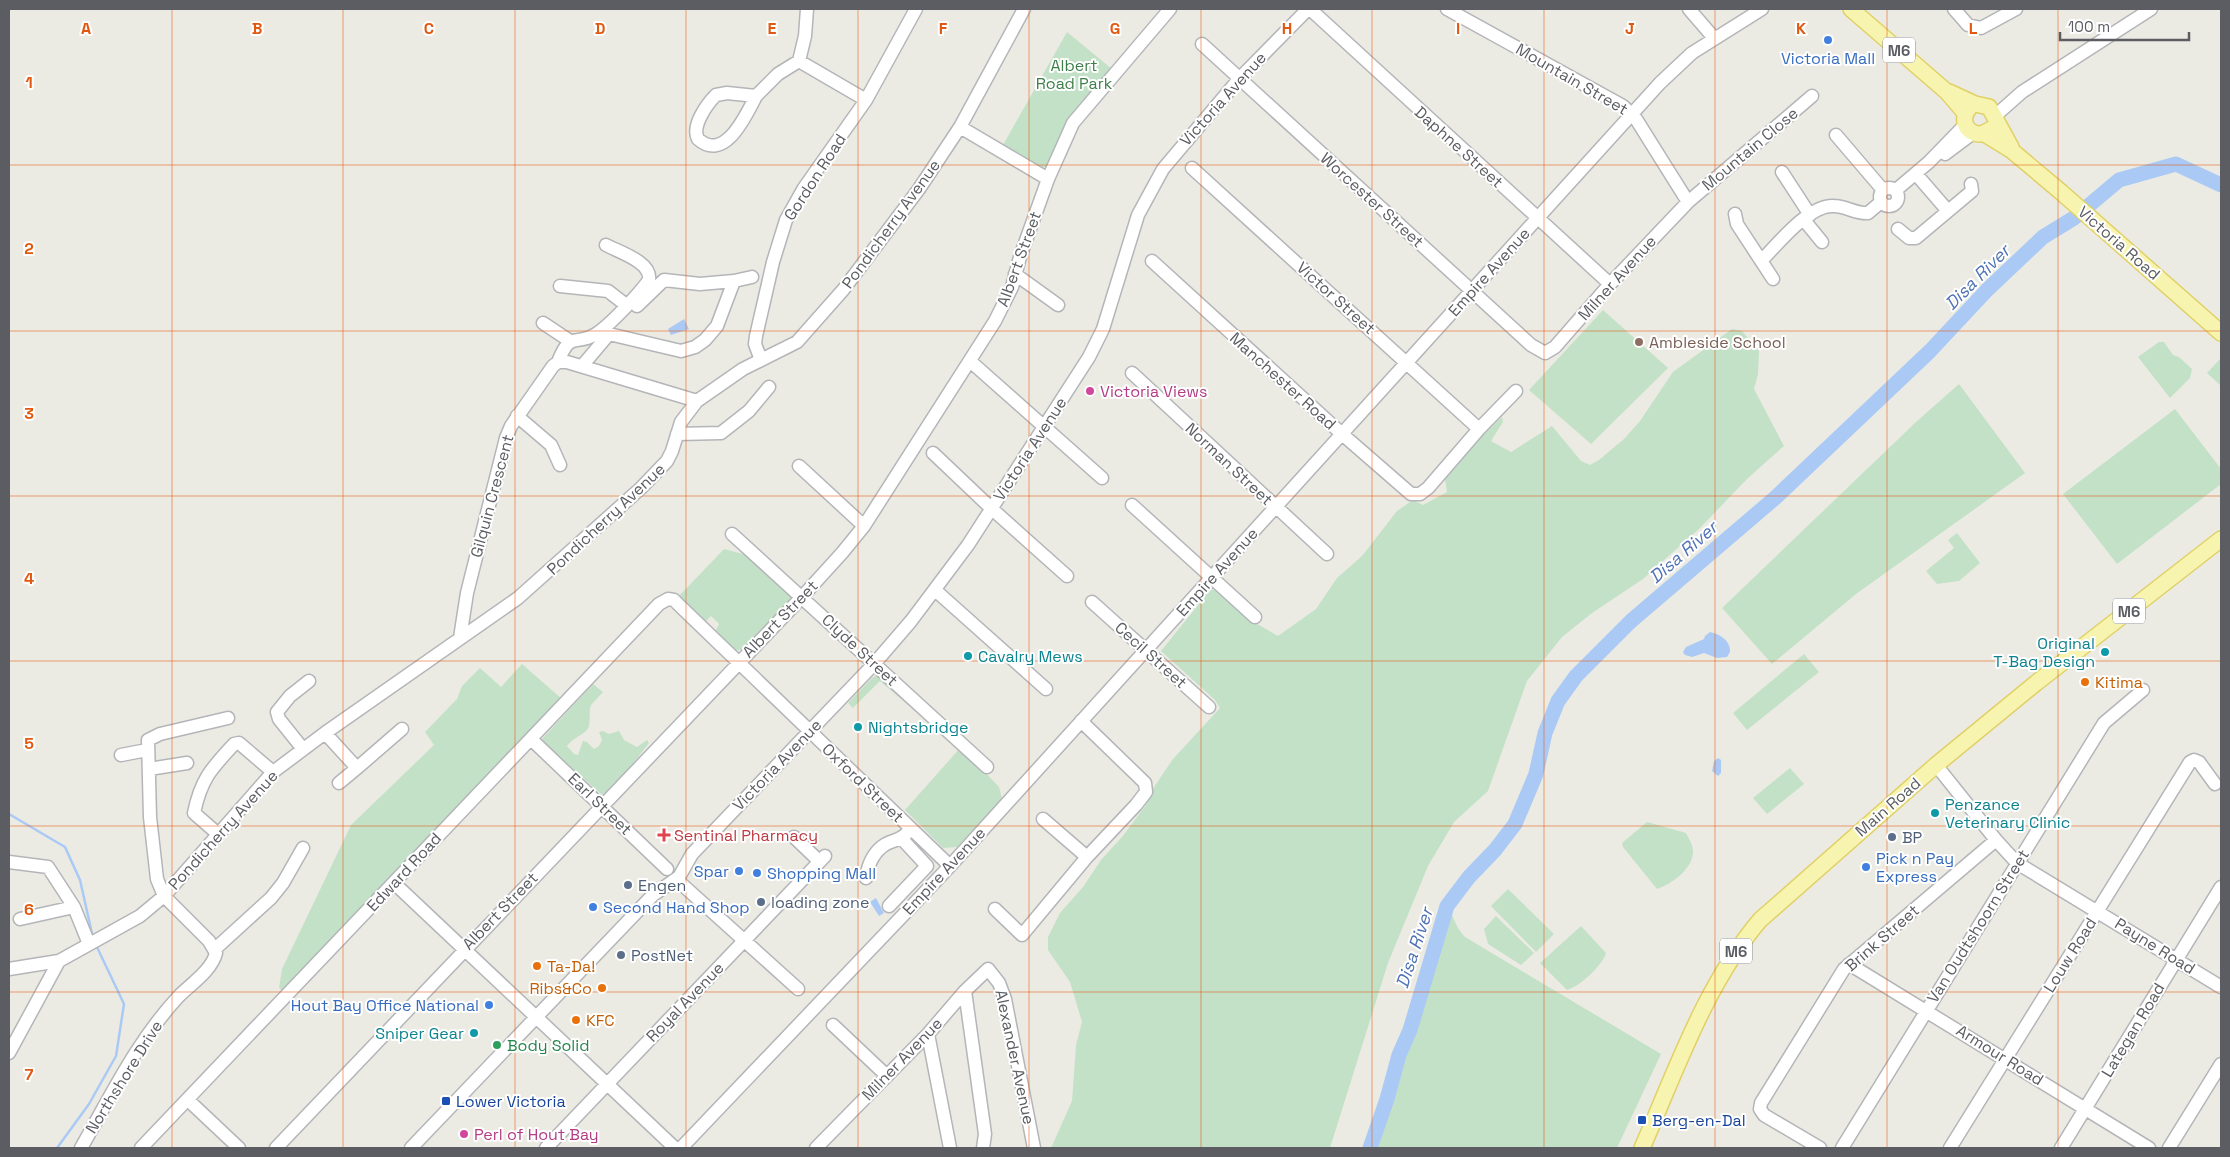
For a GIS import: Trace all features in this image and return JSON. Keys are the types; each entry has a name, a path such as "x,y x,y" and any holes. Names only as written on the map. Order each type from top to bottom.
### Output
{"main road":[{"name":"Victoria Road","path":"1852,9 1980,119 2016,154 2062,192 2221,333"},
{"name":"Main Road","path":"1642,1148 1707,1002 1726,966 1740,944 1766,915 1936,765 2036,682 2221,539"}],"street":[{"path":"756,96 727,93 716,95 700,121 696,132 698,139 711,146 718,146 726,142 745,116 756,96 778,74 799,61 805,36 807,9"},
{"name":"Gordon Road","path":"760,360 755,344 756,336 773,262 786,220 804,188 866,100 916,9"},
{"name":"Pondicherry Avenue","path":"59,961 140,916 164,896 273,772 538,582 641,488 667,461 686,413 697,401 724,380 797,342 814,324 885,236 960,127 1024,9"},
{"name":"Albert Street","path":"276,1148 802,597 842,554 864,526 970,361 1007,298 1048,179 1079,114 1170,9"},
{"name":"Victoria Avenue","path":"411,1148 874,664 935,590 992,509 1088,357 1103,329 1138,215 1150,191 1172,158 1239,79 1309,9"},
{"name":"Daphne Street","path":"1309,9 1610,284"},
{"name":"Mountain Street","path":"1447,9 1615,100 1632,114 1688,202"},
{"path":"1689,9 1714,38"},
{"name":"Empire Avenue","path":"682,1148 950,866 1676,67 1714,38 1762,9"},
{"path":"1954,9 1968,25 1981,28 2016,9"},
{"path":"1761,261 1792,228 1826,207 1835,206 1868,213 1889,188 1896,190 1929,162 1950,150 1980,119 2151,9"},
{"name":"Worcester Street","path":"1202,44 1532,345 1545,353"},
{"path":"799,61 866,100"},
{"name":"Mountain Close","path":"1688,202 1812,96"},
{"path":"960,127 1048,179"},
{"path":"1836,135 1882,196"},
{"name":"Victor Street","path":"1192,168 1479,429"},
{"path":"1782,172 1822,242"},
{"path":"1916,174 1948,211"},
{"path":"1898,229 1909,238 1916,238 1972,191 1971,184"},
{"name":"Milner Avenue","path":"1545,353 1555,347 1610,284 1688,202"},
{"path":"1735,214 1737,224 1773,279"},
{"path":"543,323 570,341 595,334 647,283 650,274 642,264 606,245"},
{"name":"Manchester Road","path":"1152,261 1342,434 1411,494 1418,495 1428,488 1479,429"},
{"path":"1015,274 1058,305"},
{"path":"582,366 609,334 664,280 700,284 752,278"},
{"path":"609,334 681,351 695,347 716,326 734,281"},
{"path":"560,286 608,291 626,305"},
{"name":"Gilquin Crescent","path":"460,638 467,593 506,438 517,416 550,370 558,362 570,341"},
{"path":"970,361 1102,478"},
{"path":"558,362 582,366 697,401"},
{"name":"Norman Street","path":"1132,373 1327,554"},
{"path":"677,434 721,432 749,410 770,387"},
{"path":"1479,429 1516,391"},
{"path":"517,416 551,446 560,465"},
{"path":"933,453 1066,576"},
{"path":"799,466 864,526"},
{"path":"1132,505 1255,617"},
{"name":"Clyde Street","path":"732,534 987,767"},
{"path":"935,590 1046,688"},
{"name":"Oxford Street","path":"668,599 676,602 810,731 907,834 950,866"},
{"name":"Edward Road","path":"141,1148 659,604 668,599"},
{"name":"Cecil Street","path":"1092,602 1209,707"},
{"path":"303,749 279,719 277,712 290,696 310,681"},
{"name":"Van Oudtshoorn Street","path":"1842,1148 2104,723 2143,690"},
{"path":"228,718 151,737 148,740 150,817 155,866 157,879 164,896 215,949 271,898 283,883 303,848"},
{"path":"995,909 1022,935 1087,857 1144,796 1147,789 1145,783 1082,720"},
{"path":"339,783 402,729"},
{"path":"325,733 357,768"},
{"name":"Earl Street","path":"531,739 744,941 798,989"},
{"path":"218,834 194,813 204,779 209,771 234,744 239,742 273,772"},
{"path":"121,755 147,750"},
{"name":"Louw Road","path":"1950,1148 2190,762 2194,760 2199,762 2215,784"},
{"path":"149,769 187,763"},
{"name":"Payne Road","path":"1936,765 1996,840 2017,862 2221,987"},
{"path":"1043,819 1087,857"},
{"path":"866,878 870,862 883,846 907,834 927,866 889,906"},
{"name":"Royal Avenue","path":"546,1148 822,859 794,837"},
{"name":"Brink Street","path":"1820,1148 1764,1114 1759,1106 1832,985 1849,964 1996,840"},
{"path":"9,862 48,867 74,907 89,944"},
{"path":"394,883 465,948 606,1085 675,1148"},
{"name":"Lategan Road","path":"2060,1148 2221,887"},
{"path":"20,918 74,907"},
{"name":"Northshore Drive","path":"81,1148 136,1051 165,1012 209,966 215,958 215,949"},
{"path":"9,969 59,961"},
{"path":"9,1053 59,961"},
{"name":"Armour Road","path":"1849,964 1927,1010 2149,1148"},
{"name":"Milner Avenue","path":"816,1148 928,1034 965,991 988,969"},
{"name":"Alexander Avenue","path":"988,969 999,983 1005,999 1034,1148"},
{"path":"965,991 985,1134 983,1148"},
{"path":"832,1025 887,1076"},
{"path":"928,1034 950,1148"},
{"path":"2169,1148 2221,1064"},
{"path":"188,1100 239,1148"}],"green space":[{"name":"Albert Road Park","path":"1067,32 1112,69 1049,166 1040,168 1003,145"},
{"path":"1603,310 1668,368 1591,444 1529,390"},
{"path":"1732,329 1742,331 1759,351 1758,374 1754,389 1784,446 1747,479 1700,528 1643,579 1592,613 1562,637 1527,681 1488,791 1454,822 1428,866 1388,963 1330,1148 1051,1148 1072,1101 1076,1045 1082,1022 1070,982 1048,950 1048,937 1060,913 1083,887 1101,860 1122,837 1146,805 1154,787 1173,759 1220,708 1215,700 1161,651 1211,589 1220,592 1252,621 1278,636 1316,609 1337,578 1362,556 1397,511 1413,500 1423,505 1447,492 1445,479 1469,449 1502,417 1503,422 1491,441 1511,452 1552,426 1581,461 1590,465 1624,439 1640,421 1673,372"},
{"path":"2159,342 2164,342 2173,355 2179,357 2192,369 2190,378 2170,398 2138,357"},
{"path":"2221,360 2221,386 2207,373"},
{"path":"1959,384 2025,473 1856,594 1772,664 1722,608 1916,422"},
{"path":"2175,409 2221,469 2221,484 2117,564 2063,494"},
{"path":"1957,533 1980,563 1959,581 1937,584 1926,571 1954,548 1948,540"},
{"path":"724,549 750,556 794,597 742,650 735,650 715,632 719,624 711,616 705,622 679,596"},
{"path":"1804,654 1819,672 1747,730 1733,713"},
{"path":"522,664 563,700 285,993 279,988 282,969 351,825 434,745 425,732 457,699 462,686 480,668 501,687"},
{"path":"877,675 881,676 917,708 915,711 880,681 853,708 848,703"},
{"path":"593,684 603,692 591,705 587,730 567,746 574,754 578,755 583,741 587,742 594,749 599,746 602,740 599,732 603,731 609,734 619,731 624,740 637,747 647,740 649,743 621,779 602,795 541,740"},
{"path":"961,747 999,787 1002,799 957,847 943,848 905,810"},
{"path":"1790,768 1804,784 1767,814 1753,798"},
{"path":"1647,822 1686,833 1693,849 1692,858 1685,870 1675,880 1657,889 1623,847 1622,843"},
{"path":"1508,889 1554,934 1536,952 1491,906"},
{"path":"1447,906 1459,930 1465,937 1661,1054 1617,1148 1370,1148 1387,1099 1399,1055 1410,1030"},
{"path":"1496,916 1534,953 1521,965 1488,944 1484,929"},
{"path":"1581,926 1606,953 1590,975 1578,985 1567,990 1540,963"}],"water":[{"path":"684,319 689,329 671,335 668,329"},
{"path":"1710,632 1721,636 1727,641 1730,652 1727,657 1717,658 1704,653 1692,657 1685,655 1683,652 1686,647 1704,639"},
{"path":"1718,758 1721,760 1721,773 1718,776 1712,771 1714,761"},
{"path":"876,898 884,913 879,916 870,902"}],"waterway":[{"name":"Disa River","path":"1370,1148 1387,1099 1399,1055 1410,1030 1447,906 1469,877 1495,850 1515,824 1536,774 1545,733 1558,701 1576,676 1631,621 1775,498 1930,351 1987,290 2043,237 2074,218 2119,180 2176,164 2221,185"},
{"path":"9,814 65,847 80,880 93,938"},
{"path":"57,1148 89,1104 116,1056 124,1004 96,945"}],"place":[{"name":"Victoria Mall","path":"1828,40"},
{"name":"Ambleside School","path":"1639,342"},
{"name":"Victoria Views","path":"1090,391"},
{"name":"Original T-Bag Design","path":"2105,652"},
{"name":"Cavalry Mews","path":"968,656"},
{"name":"Kitima","path":"2085,682"},
{"name":"Nightsbridge","path":"858,727"},
{"name":"Penzance Veterinary Clinic","path":"1935,813"},
{"name":"Sentinal Pharmacy","path":"664,835"},
{"name":"BP","path":"1892,837"},
{"name":"Pick n Pay Express","path":"1866,867"},
{"name":"Spar","path":"739,871"},
{"name":"Shopping Mall","path":"757,873"},
{"name":"Engen","path":"628,885"},
{"name":"loading zone","path":"761,902"},
{"name":"Second Hand Shop","path":"593,907"},
{"name":"PostNet","path":"621,955"},
{"name":"Ta-Da!","path":"537,966"},
{"name":"Ribs&Co","path":"602,988"},
{"name":"Hout Bay Office National","path":"489,1005"},
{"name":"KFC","path":"576,1020"},
{"name":"Sniper Gear","path":"474,1033"},
{"name":"Body Solid","path":"497,1045"},
{"name":"Lower Victoria","path":"446,1101"},
{"name":"Berg-en-Dal","path":"1642,1120"},
{"name":"Perl of Hout Bay","path":"464,1134"}]}
